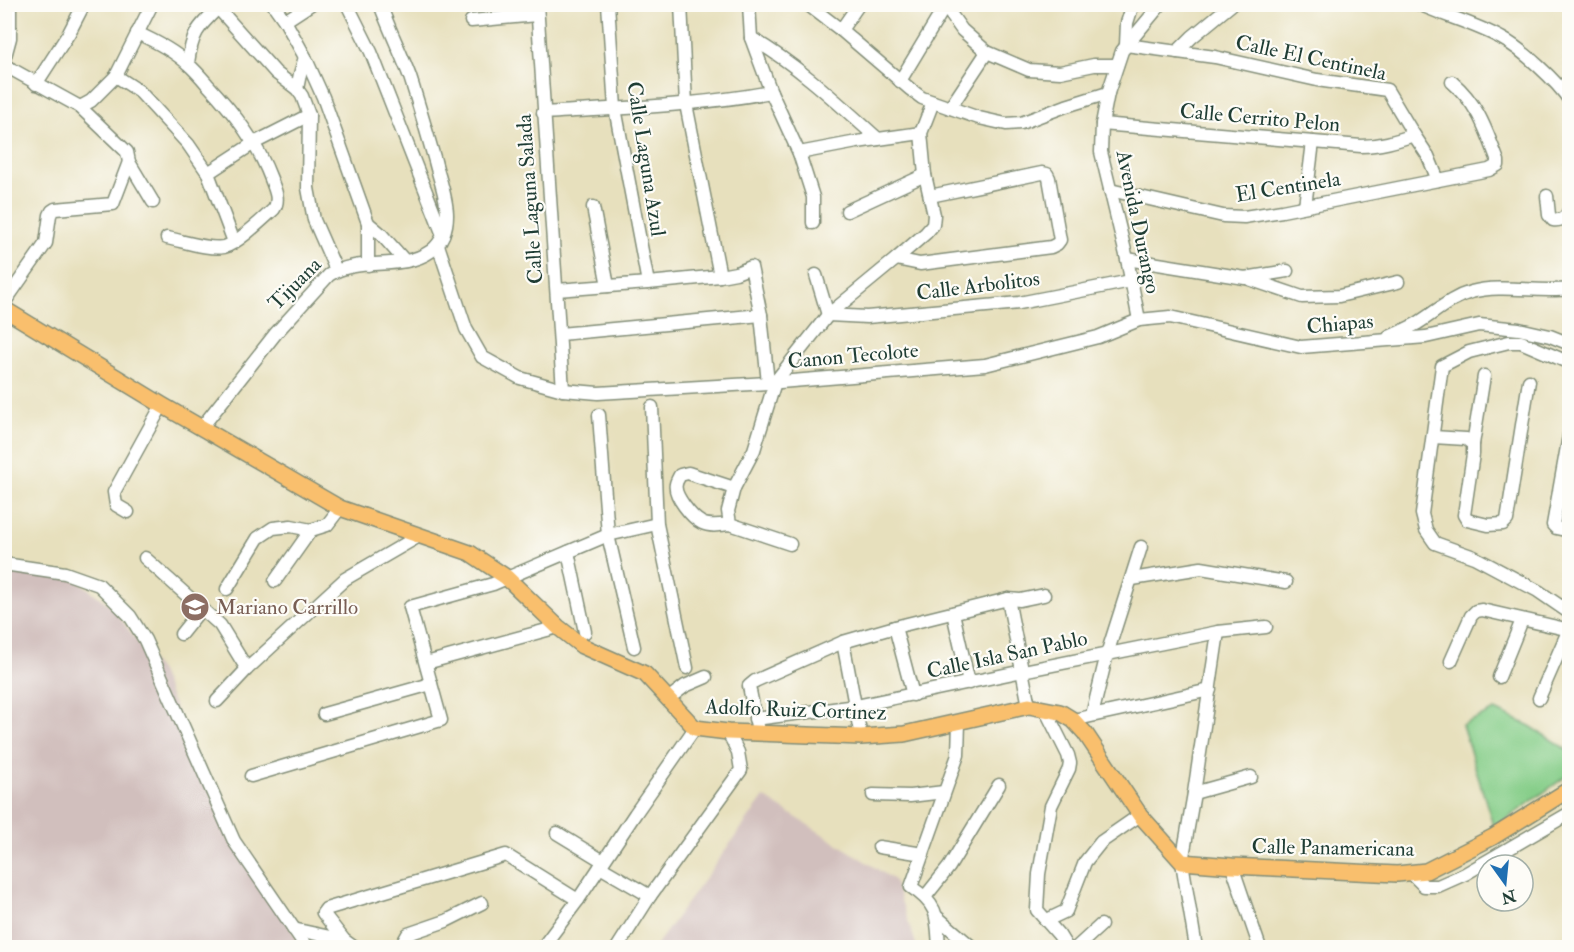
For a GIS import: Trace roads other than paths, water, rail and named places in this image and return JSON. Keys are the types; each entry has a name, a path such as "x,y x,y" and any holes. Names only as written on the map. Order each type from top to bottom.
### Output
{"main road":[{"path":"4,309 202,427"},
{"name":"Adolfo Ruiz Cortinez","path":"202,427 340,508 470,553 506,577 558,627 582,646 645,674 695,728 728,732 757,726 861,737 904,734 1029,706 1060,712 1073,720 1085,733 1140,815 1182,862"},
{"name":"Calle Panamericana","path":"1182,862 1397,874 1426,871 1493,837 1569,789"}],"street":[{"path":"4,60 10,38 10,4"},
{"path":"36,84 69,33 84,4"},
{"path":"80,107 91,101 116,76 152,4"},
{"path":"273,4 305,57 323,97 368,223 368,264"},
{"path":"285,21 311,4"},
{"name":"Canon Tecolote","path":"347,4 371,52 440,240 466,329 482,357 520,378 563,390 598,393 985,365 1098,338 1139,320"},
{"path":"380,4 409,75 442,187 447,215 440,240"},
{"name":"Calle Laguna Azul","path":"608,4 615,108 648,283"},
{"path":"681,4 686,104 720,276"},
{"path":"749,4 751,38 771,92 799,153 813,196 813,223"},
{"path":"807,4 922,98 993,122 1021,123 1108,93"},
{"path":"841,30 859,4"},
{"path":"1126,45 1127,23 1133,4"},
{"name":"Avenida Durango","path":"1139,320 1101,152 1102,124 1108,93 1122,51 1161,4"},
{"path":"1177,52 1232,4"},
{"path":"1419,4 1503,39 1544,72 1562,90 1569,101"},
{"path":"188,63 190,45 195,33 218,6 276,73 302,96 309,115 308,188 314,220 336,270"},
{"path":"900,81 942,9 947,9 962,30 987,52 1029,70 1060,72 1094,66 1117,65"},
{"path":"471,21 537,10"},
{"name":"Calle Laguna Salada","path":"537,10 563,390"},
{"path":"137,33 162,44 188,63 222,100 254,142 264,160 277,195 278,203 274,209 226,247 214,248 167,238"},
{"path":"751,38 772,50 796,69 878,139"},
{"name":"Calle El Centinela","path":"1126,45 1215,57 1317,80 1387,90 1428,156 1438,180"},
{"path":"950,108 987,52"},
{"path":"297,90 305,57"},
{"path":"4,65 80,107 127,152 129,162 153,202"},
{"path":"116,76 139,91 188,144 208,173 234,242"},
{"name":"El Centinela","path":"1110,190 1233,217 1273,213 1495,168 1498,161 1483,121 1470,100 1452,82"},
{"path":"543,113 686,104 771,92"},
{"name":"Calle Arbolitos","path":"772,382 828,315 933,225 934,215 925,175 921,133 933,102"},
{"path":"208,173 254,142 309,115"},
{"name":"Calle Cerrito Pelon","path":"1102,124 1276,140 1375,146 1414,135"},
{"path":"799,153 921,133"},
{"path":"1305,206 1313,141"},
{"path":"4,303 46,243 52,211 113,204 129,162"},
{"path":"896,259 920,264 1051,247 1058,244 1060,240 1047,174 1042,173 930,196"},
{"path":"847,211 925,175"},
{"path":"1547,196 1549,215 1553,220 1559,221 1565,217 1569,208"},
{"path":"593,207 609,286"},
{"path":"368,223 405,261"},
{"name":"Tijuana","path":"202,427 276,333 329,274 336,270 368,264 405,261 423,255 440,240"},
{"path":"1127,259 1245,278 1302,297 1339,296 1398,282"},
{"path":"557,290 720,276 752,268 772,382 754,450 734,488 728,511 730,524"},
{"path":"1245,278 1287,271"},
{"path":"816,275 828,315"},
{"name":"Calle Arbolitos","path":"828,315 867,317 1019,303 1131,280"},
{"name":"Chiapas","path":"1139,320 1170,317 1301,347 1382,341 1418,323 1450,300 1473,292 1513,288 1569,289"},
{"path":"560,333 761,315"},
{"path":"1382,341 1426,337 1479,325 1519,329 1550,336 1569,344"},
{"path":"1569,363 1521,342 1509,342 1469,352 1442,366 1422,514 1426,530 1435,543 1474,557 1538,591 1569,613"},
{"path":"1484,376 1464,515 1467,520 1488,525 1503,524 1507,520 1529,381"},
{"path":"128,512 116,505 114,492 162,405"},
{"path":"652,407 657,524 687,668"},
{"path":"599,415 608,535 634,646"},
{"path":"1569,430 1553,525 1569,531"},
{"path":"1433,437 1466,439 1473,444"},
{"path":"734,488 688,473 680,475 675,483 679,498 701,523 730,524 790,544"},
{"path":"227,589 258,538 273,528 291,526 311,530 327,525 340,508"},
{"path":"251,776 441,720 410,607 493,584 608,535 657,524"},
{"path":"274,581 311,530"},
{"path":"217,701 247,669 345,579 419,536"},
{"path":"1092,715 1107,654 1141,547"},
{"path":"568,552 585,633"},
{"path":"145,558 220,626 247,669"},
{"path":"4,564 65,573 99,585 130,616 145,640 234,841 307,948"},
{"path":"1132,579 1201,568 1286,582"},
{"path":"757,726 749,686 755,681 843,642 1008,600 1044,595"},
{"path":"1008,600 1029,706"},
{"path":"181,634 201,609"},
{"path":"1451,662 1471,616 1476,611 1482,610 1564,629 1566,636 1539,698"},
{"path":"953,613 969,683"},
{"path":"1499,677 1522,620"},
{"path":"426,663 558,627"},
{"path":"895,627 913,695"},
{"name":"Calle Isla San Pablo","path":"757,726 1218,632 1266,627"},
{"path":"1196,948 1182,862 1218,632"},
{"path":"843,642 861,737"},
{"path":"668,699 685,686 706,677"},
{"path":"324,714 431,684"},
{"path":"1073,720 1210,690"},
{"path":"1045,709 1070,763 1051,806 1039,873 1037,910 1059,934 1067,948"},
{"path":"959,722 957,755 911,887 926,897 938,917 973,948"},
{"path":"542,948 578,900 695,728"},
{"path":"617,948 650,896 741,770 738,752 728,732"},
{"path":"1194,793 1251,777"},
{"path":"926,897 949,867 999,785"},
{"path":"873,795 910,796 944,792"},
{"path":"1410,872 1424,886 1438,886 1465,874 1569,813"},
{"path":"1047,920 1066,911 1085,862 1101,842 1140,815"},
{"path":"557,833 650,896"},
{"path":"879,848 923,854"},
{"path":"350,944 323,913 326,909 506,855 578,900"},
{"path":"1232,866 1260,948"},
{"path":"400,948 408,934 446,921 482,903"},
{"path":"938,917 939,948"},
{"path":"1076,948 1101,925"},
{"path":"293,930 350,944"}],"place":[{"name":"Mariano Carrillo","path":"195,607"}]}
